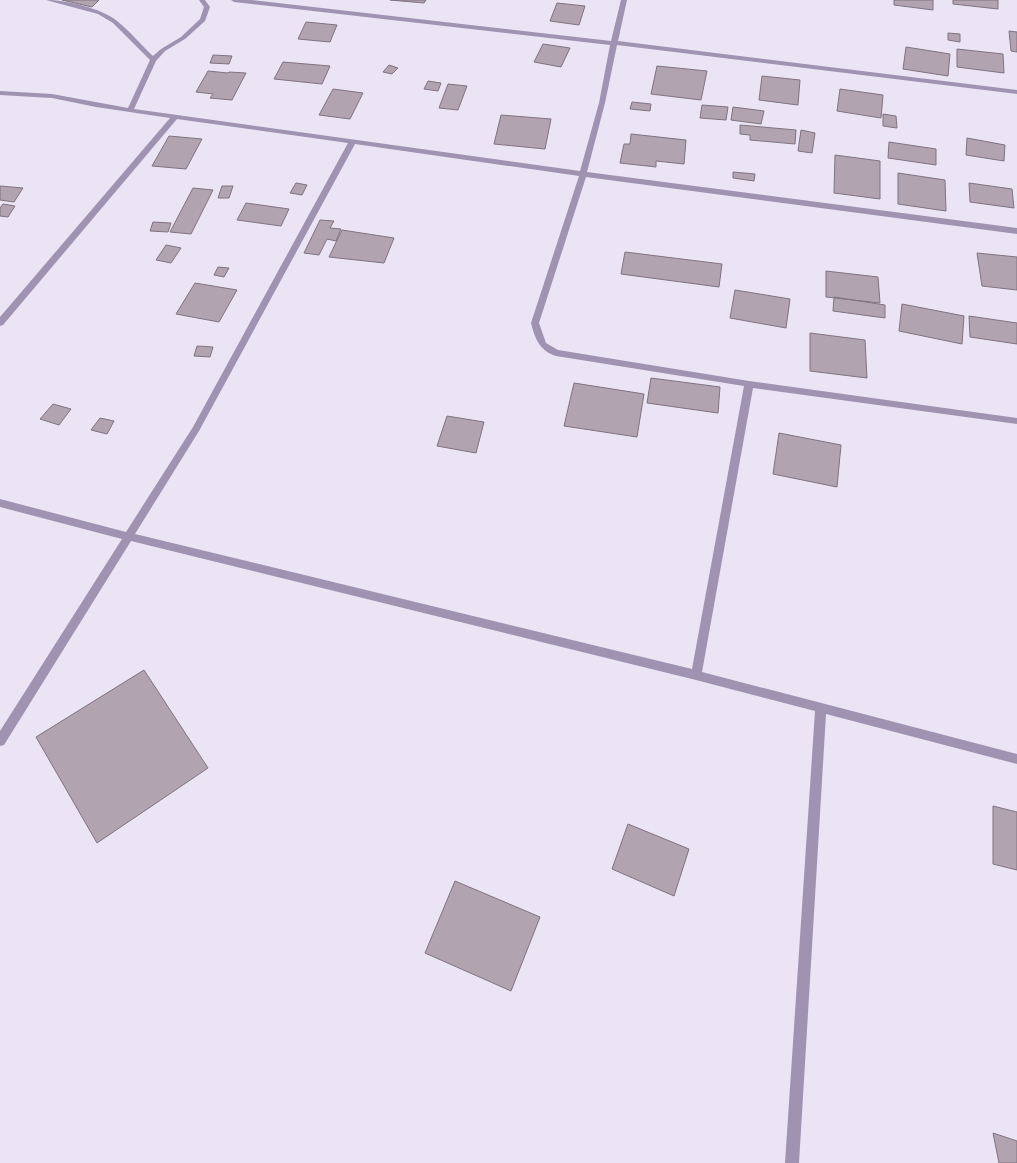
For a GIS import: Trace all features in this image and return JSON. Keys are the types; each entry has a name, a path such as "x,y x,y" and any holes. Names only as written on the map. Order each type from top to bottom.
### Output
{"street":[{"path":"49,0 83,8 105,16 115,22 153,60"},
{"path":"130,110 153,60 163,50 183,38 203,20 207,7 202,0"},
{"path":"234,0 614,43 1017,92"},
{"path":"624,0 602,103 583,174 535,323 538,335 543,345 556,353 585,359 749,384 1017,421"},
{"path":"0,93 52,96 96,105 175,117 583,174 1017,231"},
{"path":"0,323 175,117"},
{"path":"0,741 196,429 353,141"},
{"path":"696,675 749,384"},
{"path":"0,503 129,537 696,675 1017,759"},
{"path":"792,1163 821,708"}],"building":[{"path":"62,0 99,0 92,7"},
{"path":"390,0 426,0 424,3"},
{"path":"894,0 933,0 933,10 894,5"},
{"path":"953,0 998,0 998,9 953,4"},
{"path":"557,3 585,6 579,25 550,21"},
{"path":"306,22 337,25 330,42 298,39"},
{"path":"1009,31 1017,32 1017,52 1011,51"},
{"path":"948,33 960,34 960,42 948,40"},
{"path":"543,44 570,48 561,67 534,62"},
{"path":"906,47 950,54 948,76 903,69"},
{"path":"957,49 1003,54 1004,73 957,67"},
{"path":"213,55 232,56 229,64 210,63"},
{"path":"283,62 330,66 322,84 274,79"},
{"path":"389,65 398,68 392,74 383,72"},
{"path":"657,66 707,71 701,100 651,94"},
{"path":"208,71 246,73 232,100 210,98 213,94 196,92"},
{"path":"762,76 800,80 798,105 759,100"},
{"path":"428,81 441,83 438,91 424,89"},
{"path":"448,84 467,86 458,110 439,108"},
{"path":"333,89 363,93 350,119 319,115"},
{"path":"840,89 883,95 881,118 837,111"},
{"path":"632,102 651,104 650,111 630,109"},
{"path":"702,105 728,107 726,120 700,118"},
{"path":"733,107 764,111 761,124 731,120"},
{"path":"883,114 896,116 897,128 883,126"},
{"path":"501,115 551,119 545,149 494,144"},
{"path":"740,125 796,130 795,144 750,140 750,135 740,134"},
{"path":"801,130 815,133 812,153 798,151"},
{"path":"631,134 686,140 684,164 656,161 656,167 620,163 624,144 630,144"},
{"path":"169,136 202,139 186,169 152,166"},
{"path":"967,138 1005,145 1004,161 966,155"},
{"path":"889,142 936,149 936,165 888,158"},
{"path":"835,155 880,161 880,199 834,193"},
{"path":"733,172 755,174 754,181 733,178"},
{"path":"898,173 945,180 946,211 898,204"},
{"path":"296,183 307,185 302,195 290,193"},
{"path":"969,183 1012,189 1014,208 970,202"},
{"path":"0,186 23,188 14,202 0,200"},
{"path":"222,186 233,186 229,198 218,198"},
{"path":"193,188 213,190 191,234 170,232"},
{"path":"246,203 289,209 281,226 237,220"},
{"path":"3,204 15,206 8,217 0,216 0,208"},
{"path":"320,220 334,221 330,228 341,229 336,241 327,239 319,255 304,253"},
{"path":"153,222 171,223 168,232 150,231"},
{"path":"342,230 394,238 384,263 329,257"},
{"path":"166,245 181,248 171,263 156,260"},
{"path":"625,252 722,264 719,287 621,274"},
{"path":"977,253 1017,257 1017,290 982,286"},
{"path":"218,267 229,268 224,277 214,275"},
{"path":"826,271 878,277 880,303 826,297"},
{"path":"195,283 237,290 219,322 176,314"},
{"path":"735,290 790,299 786,328 730,318"},
{"path":"834,297 885,305 885,318 833,311"},
{"path":"902,304 964,316 962,344 899,331"},
{"path":"969,316 1017,323 1017,344 970,337"},
{"path":"810,333 865,340 867,378 810,371"},
{"path":"197,346 213,347 210,357 194,356"},
{"path":"651,378 720,387 718,413 647,403"},
{"path":"574,383 644,394 637,437 564,426"},
{"path":"53,404 71,409 59,425 40,419"},
{"path":"447,416 484,422 476,453 437,446"},
{"path":"100,418 114,421 107,434 91,430"},
{"path":"779,433 841,445 837,487 773,474"},
{"path":"144,670 208,768 97,843 36,737"},
{"path":"993,806 1017,812 1017,870 993,864"},
{"path":"628,824 689,849 674,896 612,869"},
{"path":"455,881 540,917 511,991 425,953"},
{"path":"993,1133 1017,1141 1017,1163 999,1163"}]}
